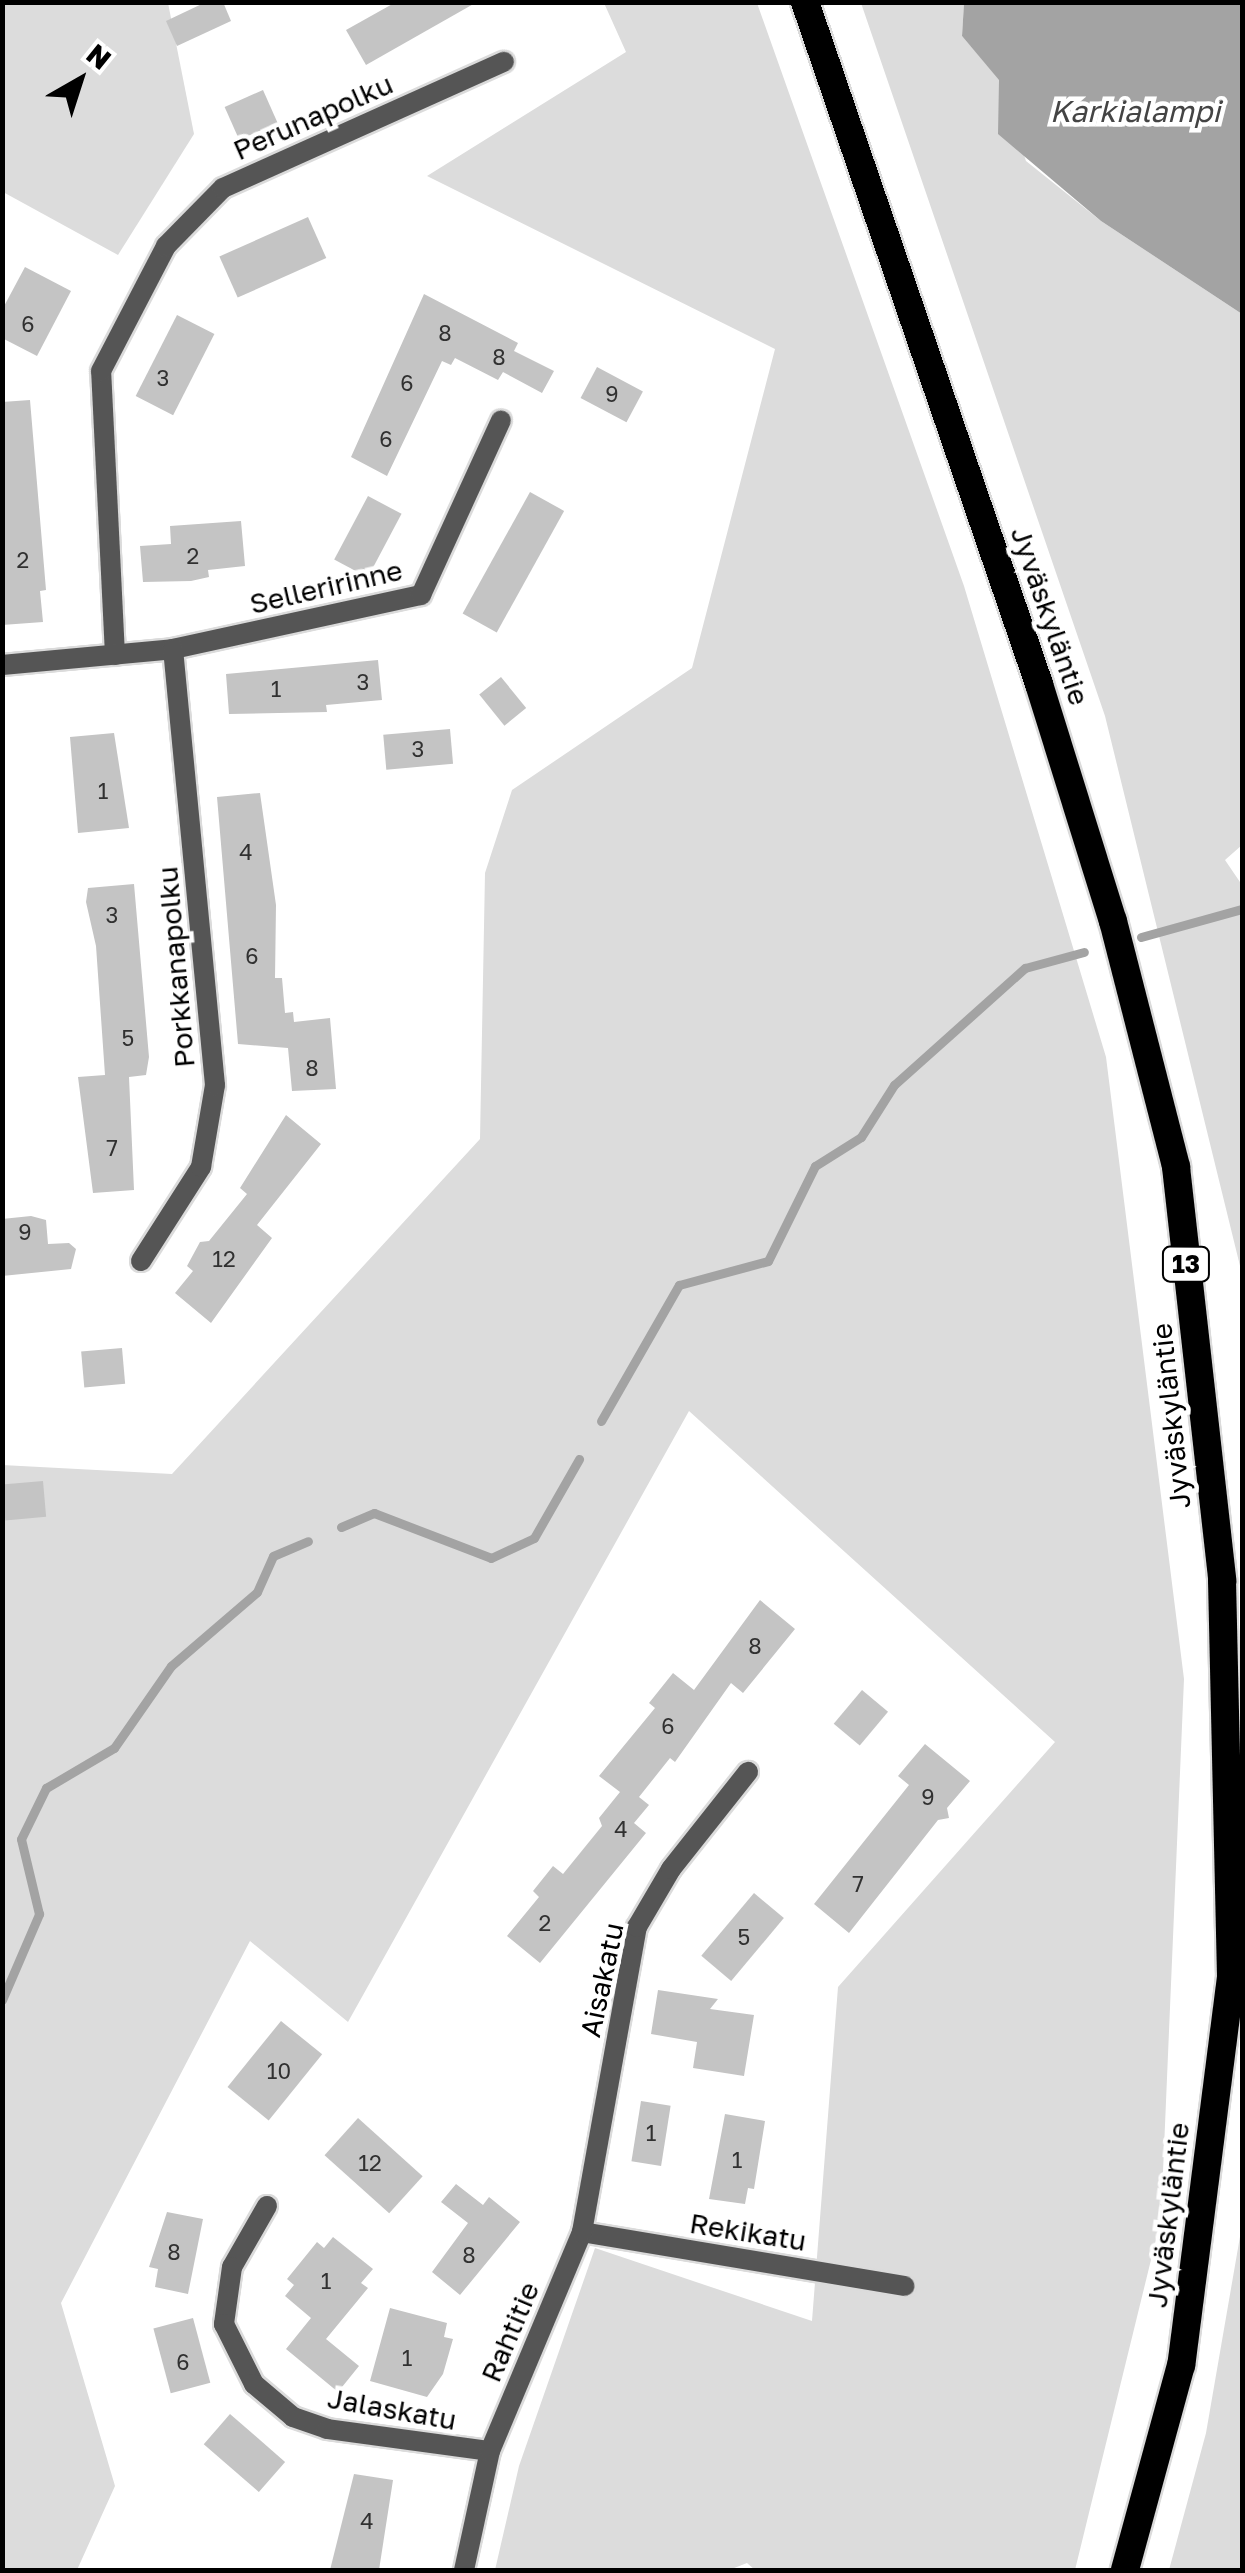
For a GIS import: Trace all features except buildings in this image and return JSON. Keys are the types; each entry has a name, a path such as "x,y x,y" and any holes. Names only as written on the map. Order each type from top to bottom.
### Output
{"highway":[{"name":"Jyväskyläntie","path":"805,2 1039,684 1113,921 1176,1167 1222,1580 1231,1977 1182,2365 1126,2570"}],"street":[{"name":"Perunapolku","path":"115,654 101,371 166,246 223,188 504,62"},
{"name":"Selleririnne","path":"173,650 422,594 501,420"},
{"path":"2,665 173,650"},
{"name":"Porkkanapolku","path":"141,1262 201,1166 214,1086 173,650"},
{"name":"Aisakatu","path":"582,2232 637,1927 672,1869 748,1772"},
{"name":"Jalaskatu","path":"267,2206 232,2268 224,2324 254,2384 293,2417 326,2428 490,2450"},
{"name":"Rekikatu","path":"582,2232 906,2286"},
{"name":"Rahtitie","path":"464,2570 490,2450 582,2232"}],"shaded area":[{"path":"3,3 168,3 194,134 118,255 3,192"},
{"path":"604,3 757,3 964,586 1106,1057 1184,1679 1161,2219 1075,2570 755,2570 747,2563 729,2570 495,2570 519,2466 595,2248 812,2321 838,1987 1055,1742 689,1411 348,2022 250,1941 61,2303 115,2486 77,2570 3,2570 2,1465 172,1474 480,1139 485,873 512,790 692,668 775,349 427,176 626,52"},
{"path":"861,3 964,3 962,36 999,79 1026,161 1101,221 1242,314 1242,845 1225,860 1242,885 1242,1274 1105,716"},
{"path":"1242,2225 1242,2570 1169,2570 1206,2433"}],"water":[{"name":"Karkialampi","path":"964,3 1242,3 1242,314 1101,221 998,134 999,80 962,36"}],"waterway":[{"path":"1141,937 1242,909"},
{"path":"601,1421 679,1285 768,1261 815,1166 861,1137 894,1085 1025,968 1084,952"},
{"path":"341,1527 374,1513 491,1558 534,1538 579,1459"},
{"path":"2,2000 39,1914 21,1839 46,1788 114,1748 171,1666 257,1592 273,1556 308,1541"}]}
